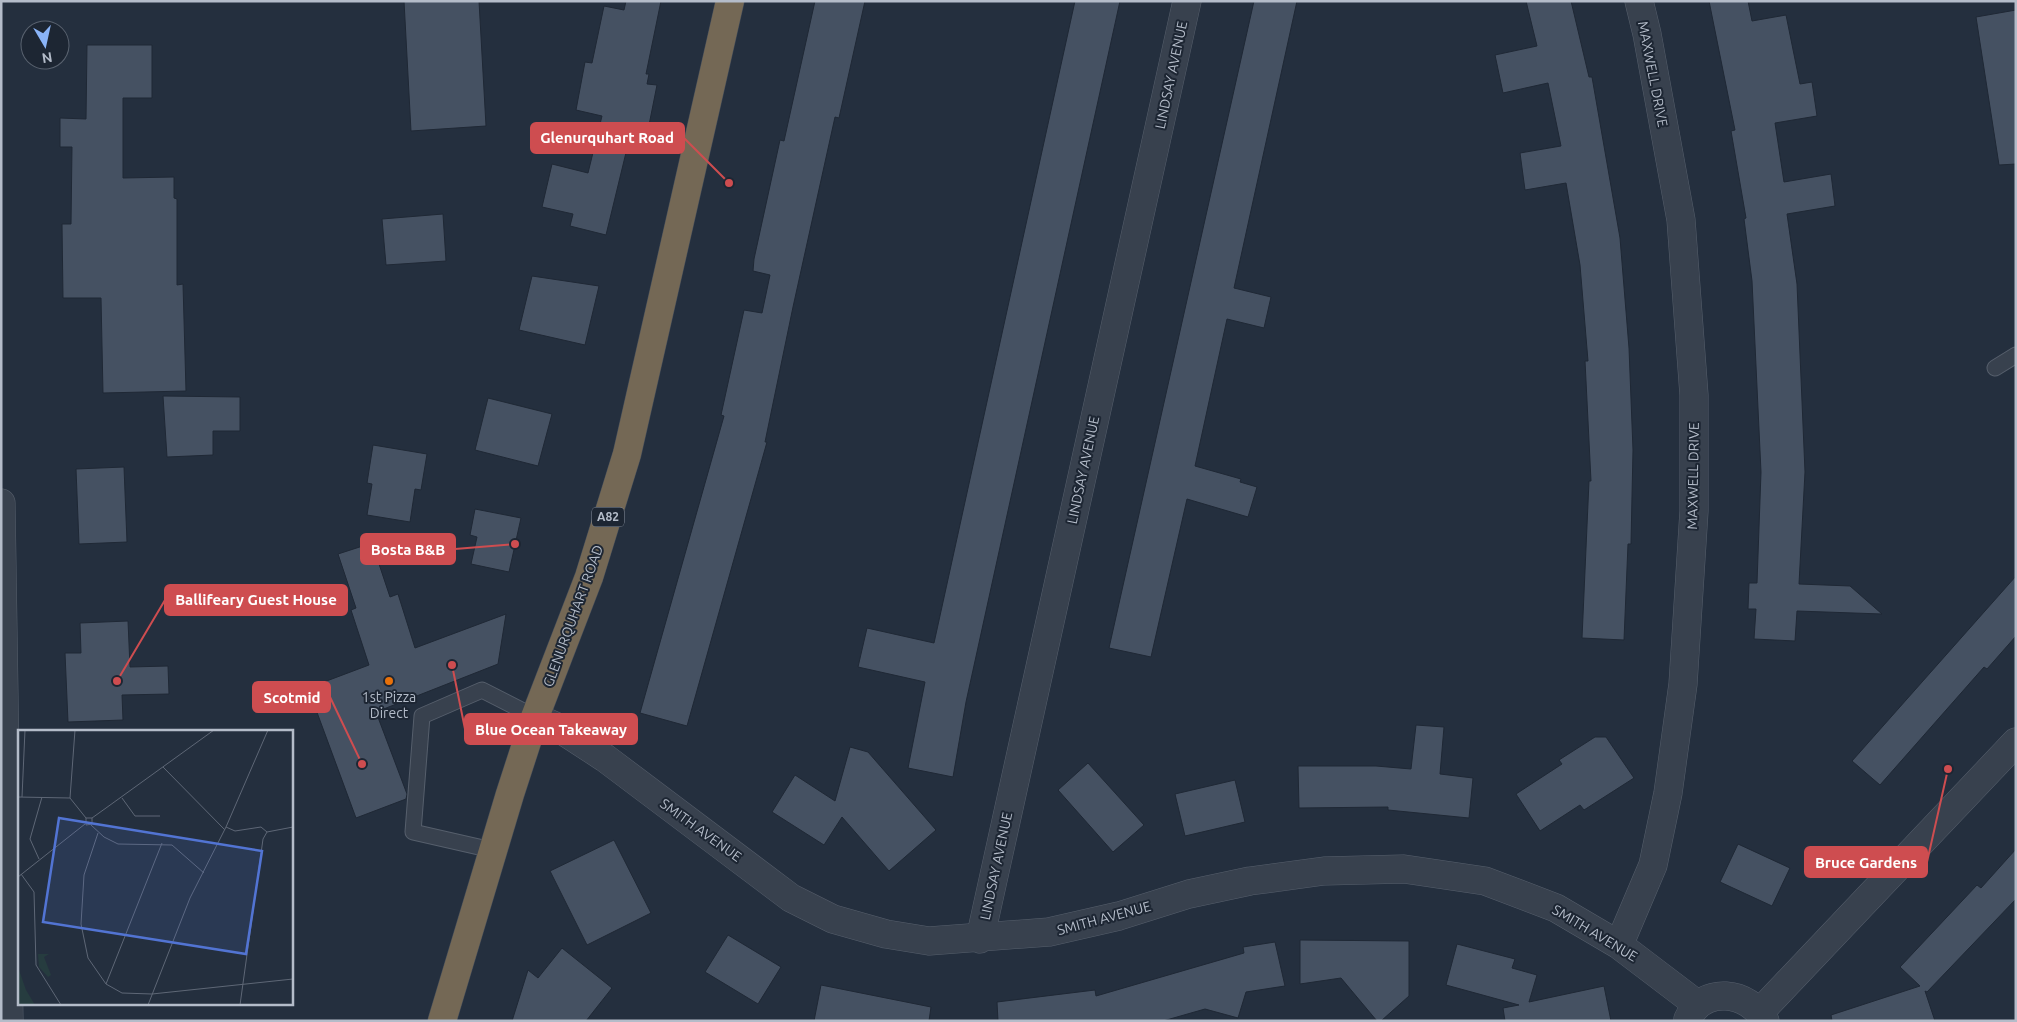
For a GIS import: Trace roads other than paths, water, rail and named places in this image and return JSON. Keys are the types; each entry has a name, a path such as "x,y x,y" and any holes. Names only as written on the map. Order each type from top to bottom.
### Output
{"highway":[{"name":"GLENURQUHART ROAD","path":"442,1021 492,850 535,717 589,577 627,454 730,1"}],"street":[{"name":"LINDSAY AVENUE","path":"980,939 1187,1"},
{"name":"MAXWELL DRIVE","path":"1619,944 1653,865 1668,793 1683,684 1694,511 1694,395 1681,220 1647,34 1638,1"},
{"path":"1,503 10,1021"},
{"name":"SMITH AVENUE","path":"535,717 559,728 604,758 791,898 833,919 886,934 929,942 1049,932 1119,916 1189,894 1250,881 1324,871 1404,869 1485,881 1556,908 1619,944 1693,1013"},
{"path":"1693,1013 1710,998 1723,995 1737,997 1750,1003 1762,1016 2016,742"}],"lane":[{"path":"1995,368 2016,355"},
{"path":"492,850 413,832 422,716 482,690 535,717"}],"place":[{"name":"Glenurquhart Road","path":"729,183"},
{"name":"Bosta B&B","path":"515,544"},
{"name":"Blue Ocean Takeaway","path":"452,665"},
{"name":"Ballifeary Guest House","path":"117,681"},
{"name":"1st Pizza Direct","path":"389,681"},
{"name":"Scotmid","path":"362,764"},
{"name":"Bruce Gardens","path":"1948,769"}]}
